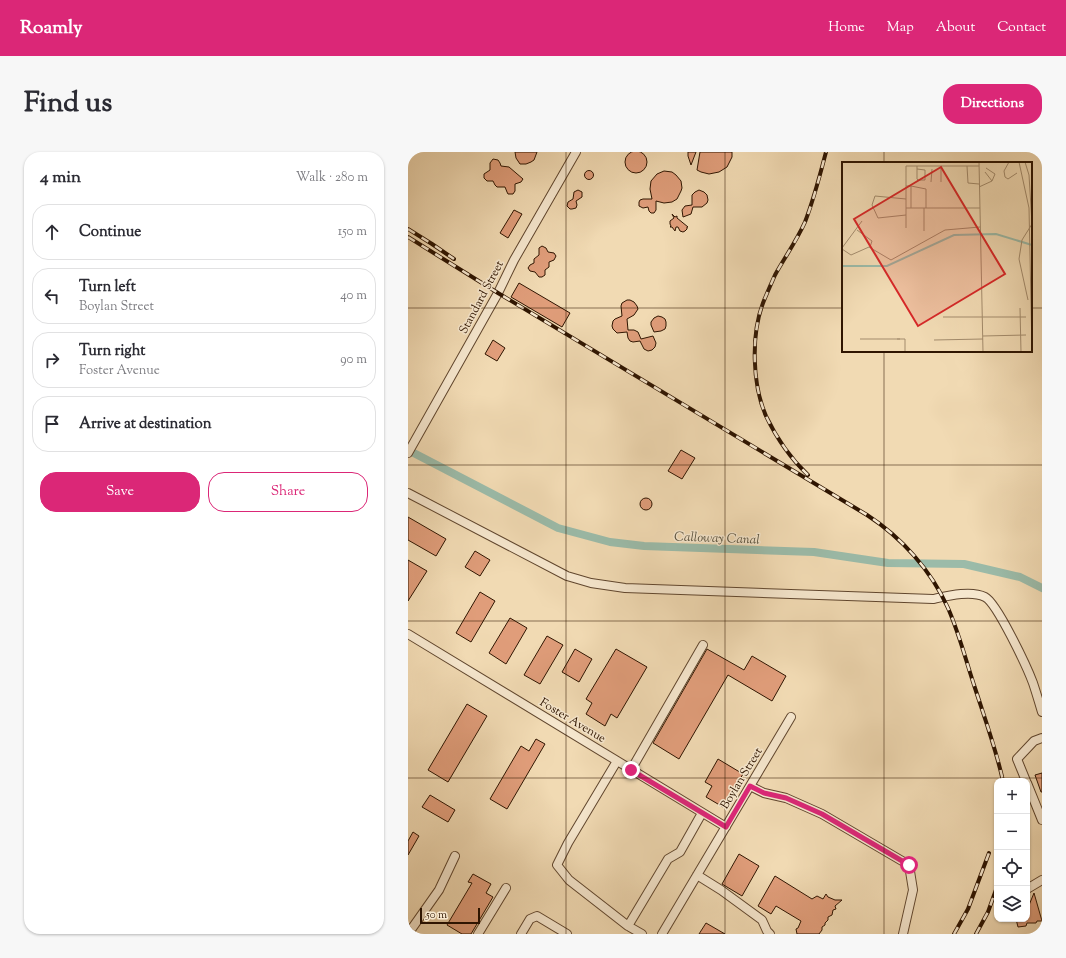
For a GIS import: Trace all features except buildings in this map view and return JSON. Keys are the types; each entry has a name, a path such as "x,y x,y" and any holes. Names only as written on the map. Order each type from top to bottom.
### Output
{"street":[{"name":"Standard Street","path":"408,453 498,293 514,260 576,152"},
{"path":"408,492 567,576 590,583 625,588 925,599 961,594 979,595 987,598 999,614 1012,637 1032,681 1042,712"},
{"name":"Foster Avenue","path":"408,634 726,827"},
{"path":"631,770 704,645"},
{"name":"Boylan Street","path":"662,934 791,717"},
{"path":"1025,778 1017,759 1034,741 1042,738"},
{"path":"617,761 568,843 557,865 569,880 628,926 642,934"},
{"path":"750,786 764,793 786,798 822,814 909,865 913,890 903,934"},
{"path":"1030,790 1042,820"},
{"path":"628,926 668,859 680,852 702,813"},
{"path":"408,934 439,890 455,856"},
{"path":"697,875 721,890 762,920 770,934"},
{"path":"1030,887 1042,880"},
{"path":"478,934 506,888"},
{"path":"521,934 530,919 537,916 567,934"}],"waterway":[{"name":"Calloway Canal","path":"408,450 558,528 610,542 644,546 814,552 888,563 964,564 1020,577 1042,588"}],"railway":[{"path":"808,475 784,447 766,416 758,389 755,344 756,330 763,303 775,275 805,222 826,152"},
{"path":"408,229 454,259"},
{"path":"408,237 498,293 867,515 892,533 924,568 941,594 948,608 959,637 990,734 1002,778"},
{"path":"954,934 968,909 989,853"},
{"path":"976,934 988,912 994,895"},
{"path":"1036,934 1042,932"}],"route":[{"path":"631,770 726,827 750,786 764,793 786,798 822,814 909,865"}]}
